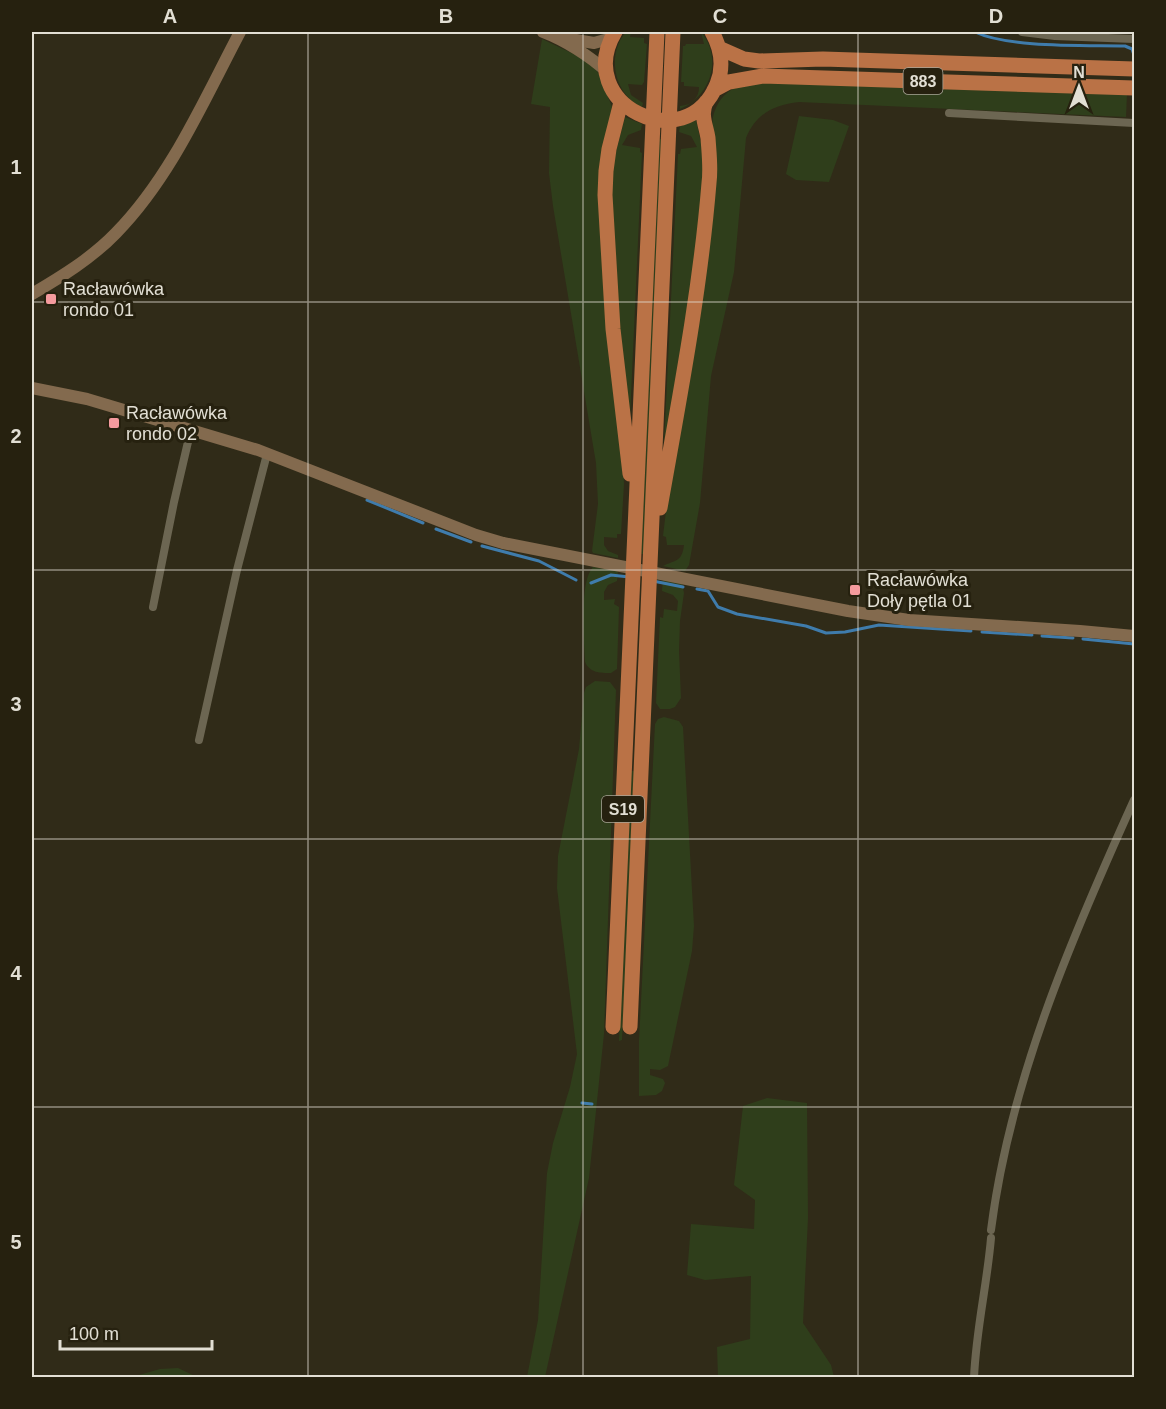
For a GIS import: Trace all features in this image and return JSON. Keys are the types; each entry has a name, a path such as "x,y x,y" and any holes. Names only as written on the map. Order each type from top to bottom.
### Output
{"highway":[{"name":"S19","path":"613,1027 657,32"},
{"name":"S19","path":"630,1027 673,32"},
{"path":"650,555 683,389 708,203 709,150 703,116 721,69 719,48 712,32"},
{"path":"614,35 607,52 607,72 613,90 621,102 606,171 606,214 613,329 636,512"},
{"name":"883","path":"719,48 744,59 759,61 823,59 1134,69"},
{"name":"883","path":"621,102 639,115 660,121 682,118 695,112 710,96 729,82 763,76 1134,88"}],"street":[{"path":"32,294 99,249 149,195 174,154 240,32"},
{"path":"543,32 556,37 607,72"},
{"path":"1022,32 1055,36 1134,39"},
{"path":"556,37 594,43 614,35"},
{"path":"949,113 1134,123"},
{"path":"32,388 87,399 191,429 267,454 476,535 540,551 830,608 902,619 1134,636"},
{"path":"153,607 191,429"},
{"path":"199,740 237,570 267,454"},
{"path":"974,1377 976,1342 988,1270 996,1193 1011,1127 1052,995 1082,918 1134,800"}],"green space":[{"path":"626,32 631,32 630,37 644,38 644,43 647,44 644,82 642,85 628,84 631,95 643,103 642,107 625,93 616,73 616,51"},
{"path":"701,32 708,42 712,64 706,86 695,100 699,87 684,86 684,82 681,82 683,46 704,44"},
{"path":"542,39 582,58 594,67 612,107 609,128 624,484 621,534 617,534 617,538 604,537 604,545 608,551 618,555 618,558 592,551 598,504 596,463 553,206 549,173 550,107 531,104"},
{"path":"751,82 1127,94 1126,117 799,102 773,108 760,117 746,138 734,272 711,376 700,503 689,565 685,571 663,566 679,558 684,545 667,545 666,537 663,536 713,117 718,104 726,94"},
{"path":"799,116 833,120 849,126 829,182 796,180 786,174"},
{"path":"625,117 642,124 641,130 628,135 622,145 640,148 642,153 630,418 622,368 611,212 612,167"},
{"path":"696,120 703,151 703,196 670,439 664,444 678,154 681,149 697,147 691,136 679,132 680,126"},
{"path":"659,139 662,139 644,554 639,554"},
{"path":"593,567 618,571 617,581 608,585 604,592 604,600 615,599 614,604 619,607 617,669 611,673 593,670 585,662 584,598"},
{"path":"663,579 682,584 684,593 679,651 681,698 675,707 670,709 660,709 656,703 660,617 663,618 664,609 677,611 678,601 673,595 662,591"},
{"path":"595,681 610,682 616,690 604,1034 589,1178 545,1377 527,1377 538,1320 547,1173 577,1054 557,888 558,856 579,749 584,693 586,687"},
{"path":"664,717 679,721 683,727 694,926 692,951 668,1066 660,1070 650,1069 650,1075 663,1079 665,1083 662,1091 656,1095 639,1096 639,1041 655,724 658,719"},
{"path":"630,771 635,771 622,1040 619,1041"},
{"path":"767,1098 807,1103 808,1218 803,1323 831,1365 834,1377 718,1377 717,1347 750,1339 751,1276 705,1280 687,1275 691,1224 754,1229 755,1200 734,1185 743,1106"},
{"path":"178,1368 197,1377 132,1377 160,1369"}],"waterway":[{"path":"975,32 1007,41 1027,43 1125,46 1132,49 1134,55"},
{"path":"367,500 423,523"},
{"path":"436,529 471,542"},
{"path":"482,546 539,561 576,580"},
{"path":"591,583 611,575 629,577"},
{"path":"653,581 683,587"},
{"path":"697,589 708,591 718,607 737,614 806,626 826,633 845,632 879,625 971,631"},
{"path":"982,632 1032,635"},
{"path":"1042,636 1073,638"},
{"path":"1083,639 1134,644"},
{"path":"582,1103 592,1104"}],"place":[{"name":"Racławówka rondo 01","path":"51,299"},
{"name":"Racławówka rondo 02","path":"114,423"},
{"name":"Racławówka Doły pętla 01","path":"855,590"}]}
